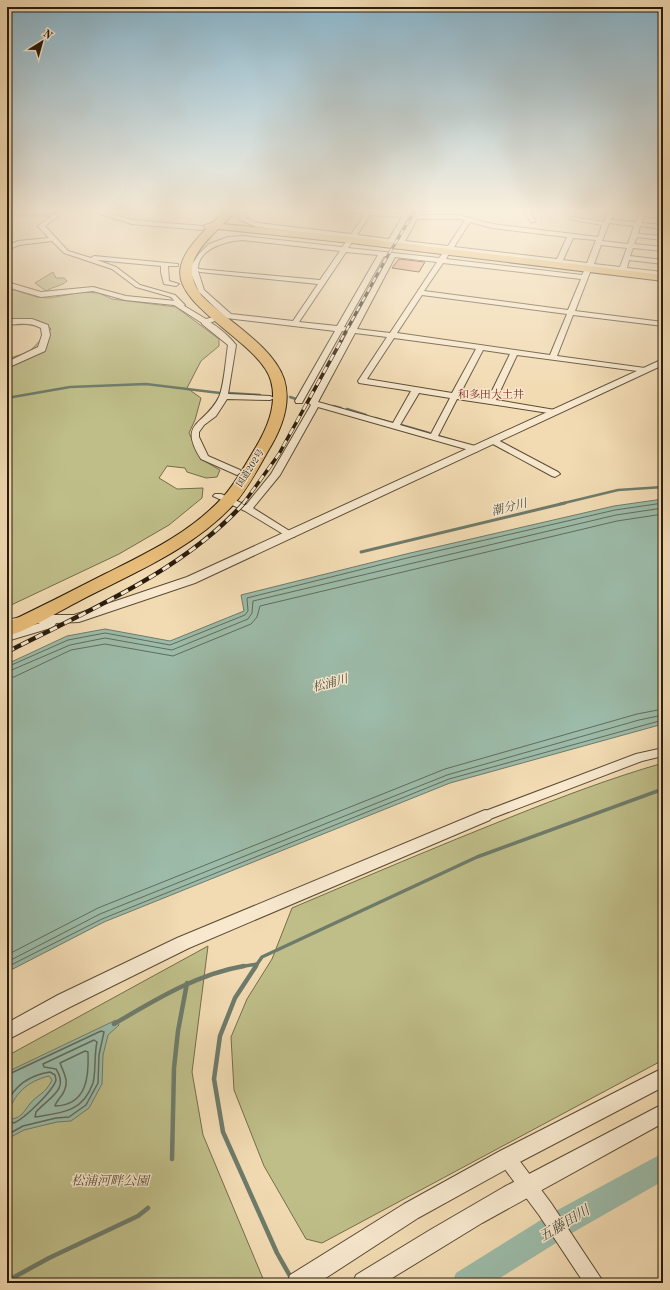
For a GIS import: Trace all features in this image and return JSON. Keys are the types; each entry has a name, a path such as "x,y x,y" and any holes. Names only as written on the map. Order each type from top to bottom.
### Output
{"highway":[{"path":"572,269 663,281"},
{"path":"587,271 663,278"},
{"name":"国道202号","path":"7,630 156,555 191,533 248,474 272,432 278,417 280,397 277,379 262,354 216,316 190,290 185,276 178,272"},
{"name":"国道202号","path":"7,618 150,548 224,498 236,472 262,431 268,416 270,398 269,384 263,372 237,344 216,316 182,294 178,272"}],"street":[{"path":"114,269 119,271 138,286 178,272"},
{"path":"165,269 178,272 323,282"},
{"path":"295,323 332,269"},
{"path":"299,401 373,269"},
{"path":"386,269 313,403 476,449"},
{"path":"435,269 362,381 555,412"},
{"path":"581,269 587,271 619,269"},
{"path":"625,269 663,274"},
{"path":"553,357 587,271"},
{"path":"152,301 178,272"},
{"path":"178,272 174,296 181,305"},
{"path":"7,284 41,295 93,289 125,298 181,305 216,316 340,328 646,370"},
{"path":"420,293 663,324"},
{"path":"7,322 22,321 40,324 45,327 46,335 42,349 7,365"},
{"path":"236,472 222,464 208,460 204,457 195,437 195,432 201,423 216,411 224,396 237,344"},
{"path":"432,437 481,347"},
{"path":"490,401 515,352"},
{"path":"7,637 66,619 90,615 191,580 663,362"},
{"path":"396,426 416,390"},
{"path":"224,396 270,398"},
{"path":"248,509 275,475 316,404"},
{"path":"494,441 555,474"},
{"path":"224,498 248,509 291,535"},
{"path":"7,624 30,619 66,619"},
{"path":"7,1032 64,1001 183,943 485,816 634,759 663,752"},
{"path":"298,1283 411,1211 507,1158 663,1077"},
{"path":"364,1283 418,1248 527,1186 663,1113"},
{"path":"507,1158 567,1240 595,1283"}],"green space":[{"path":"53,272 56,278 64,278 67,281 46,291 35,283"},
{"path":"7,288 37,297 50,298 82,292 99,293 112,299 176,307 219,339 219,346 201,361 187,388 201,398 195,420 189,433 201,459 220,470 217,477 206,478 187,472 185,468 167,466 159,478 177,489 203,488 202,498 169,525 119,554 7,607 7,359 29,352 51,329 42,322 36,320 7,320"},
{"path":"663,763 663,1060 322,1243 306,1239 264,1166 234,1090 231,1037 247,999 272,959 292,908 429,850 567,795 605,781"},
{"name":"松浦河畔公園","path":"208,946 192,1072 203,1135 264,1281 262,1283 7,1283 7,1056"}],"water":[{"name":"松浦川","path":"663,499 663,724 450,783 104,922 7,972 7,664 67,636 105,629 170,641 244,611 241,595 406,554 614,506"},
{"path":"116,1020 119,1025 108,1035 103,1055 102,1084 89,1108 71,1121 57,1122 24,1130 7,1139 7,1072","holes":["49,1076 52,1080 47,1089 32,1101 24,1112 13,1119 8,1115 14,1101 22,1090 28,1085 34,1081"]}],"building":[{"path":"400,269 421,269 419,272"}],"waterway":[{"path":"7,398 70,387 146,384 220,393"},
{"path":"228,393 260,395"},
{"path":"290,397 296,399"},
{"path":"333,406 341,408"},
{"path":"347,409 366,415"},
{"path":"375,418 392,423"},
{"path":"401,425 429,433"},
{"path":"438,436 455,441"},
{"name":"潮分川","path":"560,504 618,490 663,487"},
{"name":"潮分川","path":"361,552 565,503"},
{"path":"255,967 262,957 477,857 663,789"},
{"path":"243,966 257,964"},
{"path":"187,985 210,975 243,966"},
{"path":"238,967 243,966"},
{"path":"256,966 235,998 220,1036 214,1079 223,1132 277,1253 294,1283"},
{"path":"114,1024 161,997 187,985"},
{"path":"172,1159 174,1068 178,1031 187,985"},
{"name":"五藤田川","path":"466,1283 562,1223 663,1166"},
{"path":"7,1281 49,1258 138,1216 148,1208"}],"railway":[{"path":"341,340 380,269"},
{"path":"243,504 279,454 342,339"},
{"path":"7,652 133,588 192,549 220,527 243,504"}],"district":[{"name":"和多田大土井","path":"491,394"}]}
